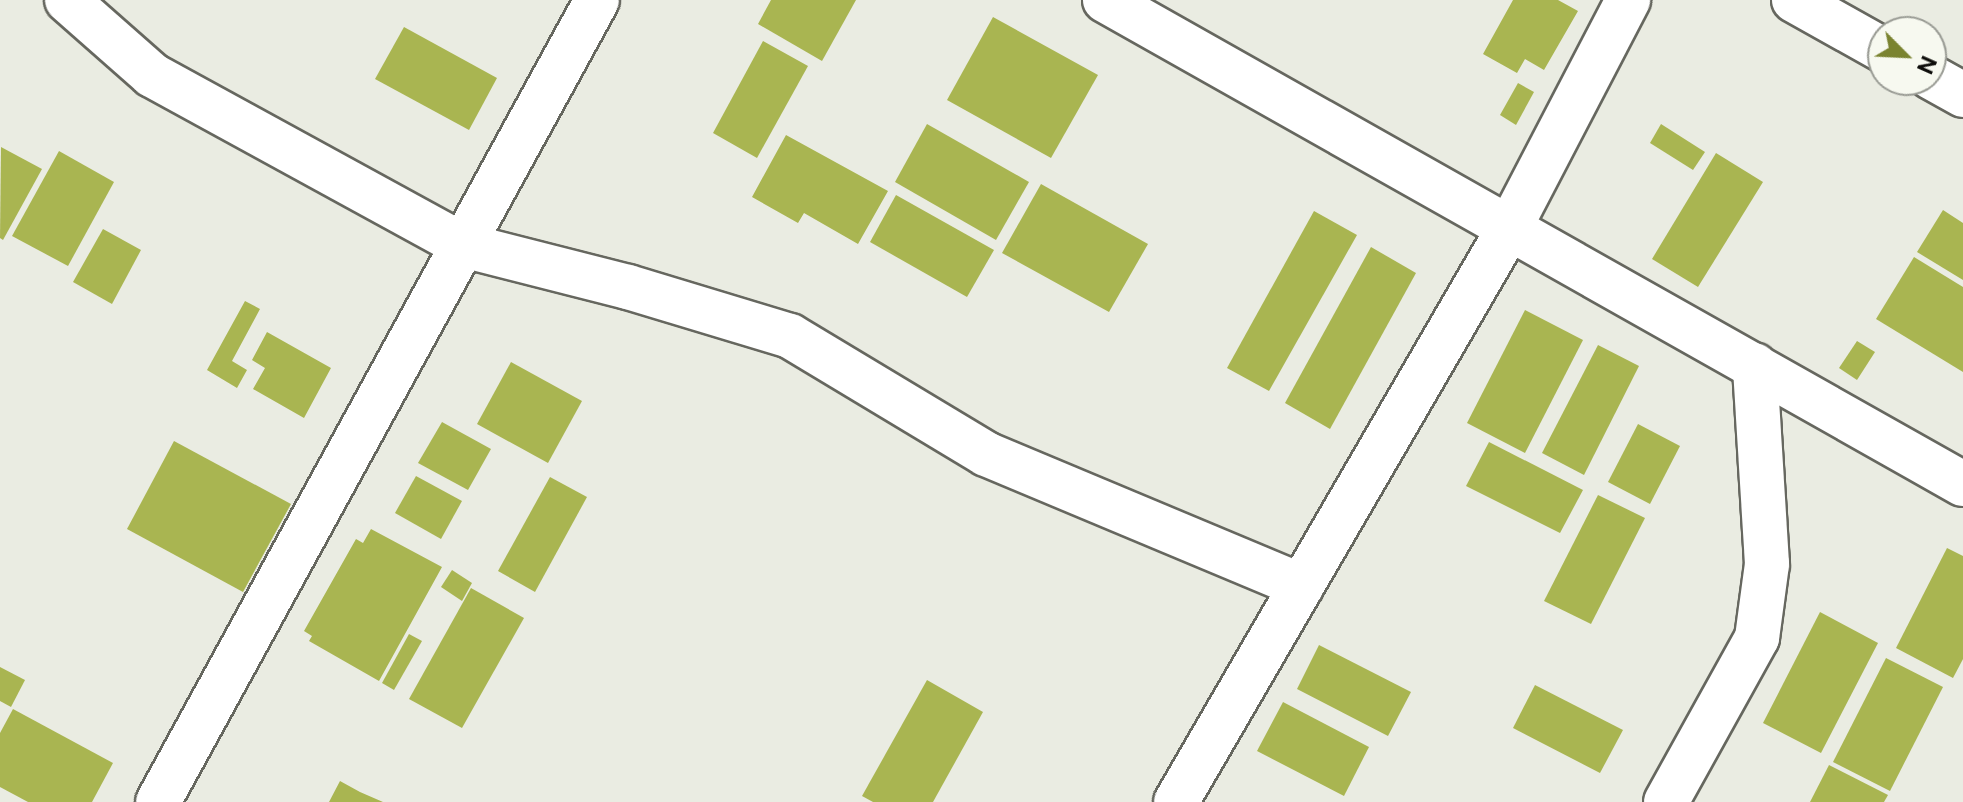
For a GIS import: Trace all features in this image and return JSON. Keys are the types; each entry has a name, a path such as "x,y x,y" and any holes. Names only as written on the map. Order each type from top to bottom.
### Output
{"street":[{"path":"67,0 152,75 463,245 628,287 790,336 986,454 1301,586"},
{"path":"158,802 597,0"},
{"path":"1105,0 1511,225 1963,484"},
{"path":"1176,802 1511,225 1628,0"},
{"path":"1794,0 1867,41"},
{"path":"1666,802 1757,638 1767,564 1755,365"}],"building":[{"path":"771,0 856,0 822,61 758,24"},
{"path":"1513,0 1558,0 1578,11 1544,70 1525,59 1517,73 1483,54"},
{"path":"993,17 1098,75 1051,158 947,100"},
{"path":"404,27 497,78 469,130 375,79"},
{"path":"763,41 808,66 757,158 713,133"},
{"path":"1518,83 1534,92 1516,125 1500,115"},
{"path":"927,124 1029,182 996,240 895,182"},
{"path":"1661,124 1705,152 1693,170 1650,143"},
{"path":"786,135 888,191 858,244 804,213 798,223 752,197"},
{"path":"1,147 42,169 3,240 0,238"},
{"path":"59,151 114,182 68,266 12,236"},
{"path":"1716,153 1763,182 1698,287 1652,259"},
{"path":"1041,184 1148,244 1109,312 1002,253"},
{"path":"896,195 994,250 967,297 870,242"},
{"path":"1943,210 1963,223 1963,280 1917,252"},
{"path":"1314,211 1357,235 1269,391 1227,368"},
{"path":"103,229 141,250 112,304 73,282"},
{"path":"1371,247 1416,273 1330,429 1285,403"},
{"path":"1914,257 1963,287 1963,372 1876,319"},
{"path":"245,301 260,309 232,361 247,370 237,388 207,370"},
{"path":"1525,310 1583,340 1525,453 1467,423"},
{"path":"267,332 331,368 304,418 253,389 265,368 252,360"},
{"path":"1857,341 1875,352 1857,380 1839,368"},
{"path":"1598,345 1639,366 1584,475 1542,453"},
{"path":"511,362 582,401 548,463 477,424"},
{"path":"442,422 491,449 468,490 418,463"},
{"path":"1638,424 1680,446 1650,504 1608,482"},
{"path":"174,441 291,504 243,592 127,529"},
{"path":"1489,442 1583,490 1560,533 1466,486"},
{"path":"416,476 462,501 441,539 395,513"},
{"path":"550,477 587,497 535,592 498,571"},
{"path":"1598,495 1645,518 1591,624 1544,601"},
{"path":"371,529 442,567 379,681 309,641 312,636 304,631 356,539 363,543"},
{"path":"1947,548 1963,556 1963,659 1953,678 1896,648"},
{"path":"452,570 472,583 462,601 441,587"},
{"path":"471,588 524,618 462,728 409,699"},
{"path":"1820,612 1878,643 1821,753 1763,723"},
{"path":"409,634 422,641 394,690 382,683"},
{"path":"1319,645 1411,692 1388,736 1297,689"},
{"path":"1886,658 1943,687 1890,791 1833,762"},
{"path":"0,667 25,680 11,707 0,701"},
{"path":"927,680 983,712 933,802 873,802 862,796"},
{"path":"1535,685 1623,730 1600,773 1513,728"},
{"path":"1283,702 1369,747 1344,796 1257,751"},
{"path":"13,709 113,763 92,802 28,802 0,787 0,733"},
{"path":"1829,765 1888,795 1884,802 1810,802"},
{"path":"340,781 360,792 383,802 329,802"}]}
